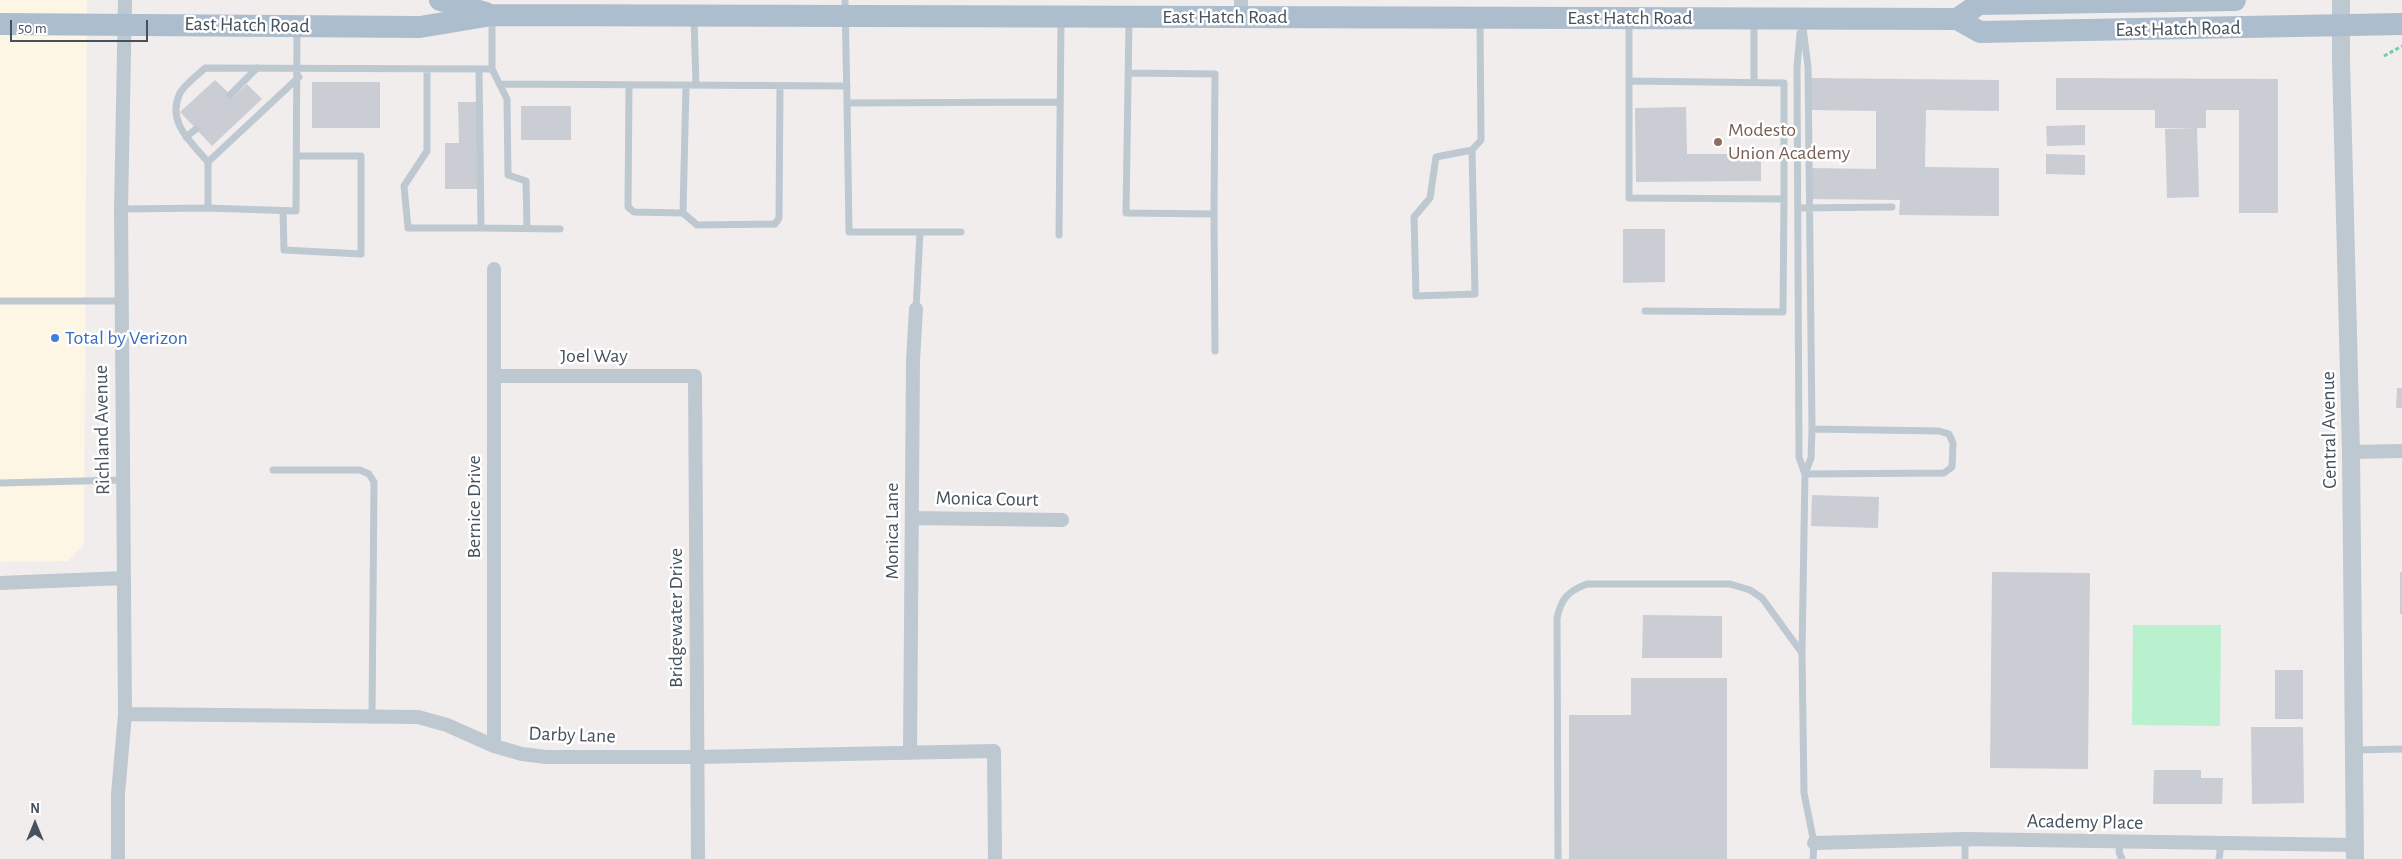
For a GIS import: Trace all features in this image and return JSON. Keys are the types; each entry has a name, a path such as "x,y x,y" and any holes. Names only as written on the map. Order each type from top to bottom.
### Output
{"main road":[{"name":"East Hatch Road","path":"440,0 492,15"},
{"name":"East Hatch Road","path":"1957,19 1979,4 2235,0"},
{"name":"East Hatch Road","path":"0,24 420,27 492,15 694,16 845,8 1129,18 1241,8 1480,18 1957,19 1980,32 2402,24"}],"street":[{"name":"Richland Avenue","path":"118,859 118,794 125,714 121,209 125,0"},
{"name":"Central Avenue","path":"2341,0 2351,452 2355,852"},
{"name":"Bernice Drive","path":"494,269 494,746"},
{"name":"Monica Lane","path":"910,753 913,361 916,309"},
{"name":"Joel Way","path":"494,376 695,376"},
{"name":"Bridgewater Drive","path":"695,376 698,859"},
{"path":"2351,452 2402,451"},
{"name":"Monica Court","path":"912,518 1062,520"},
{"path":"0,583 124,578"},
{"name":"Darby Lane","path":"125,714 425,719 447,724 494,746 522,754 546,757 697,757 994,752 995,859"},
{"name":"Academy Place","path":"1814,843 1965,839 2221,844 2355,852"}],"lane":[{"path":"845,8 849,232 961,232"},
{"path":"492,15 492,69 506,99 508,175 526,181 527,228"},
{"path":"694,16 696,85"},
{"path":"1058,235 1061,17"},
{"path":"1129,18 1126,213 1214,214"},
{"path":"1472,150 1474,294 1416,296 1414,217 1430,198 1436,157 1472,150 1481,140 1480,18"},
{"path":"1628,18 1629,198 1784,199"},
{"path":"1754,18 1754,82"},
{"path":"1802,19 1797,68 1799,457 1805,474 1802,653 1804,793 1814,843 1813,859"},
{"path":"1802,19 1808,67 1812,429 1812,458 1805,474"},
{"path":"121,209 208,208 296,211 297,26"},
{"path":"208,208 208,162 179,128 176,109 180,92 205,68 492,69"},
{"path":"230,95 257,68"},
{"path":"427,69 427,151 404,186 408,228 560,228"},
{"path":"478,69 482,228"},
{"path":"1128,73 1215,74 1215,351"},
{"path":"208,162 298,77"},
{"path":"1629,80 1784,83 1782,312 1645,311"},
{"path":"500,84 847,86"},
{"path":"629,85 628,207 634,212 683,213 697,225 775,224 780,218 780,86"},
{"path":"683,213 686,85"},
{"path":"847,103 1060,102"},
{"path":"186,136 196,128"},
{"path":"283,211 284,250 361,254 361,156 297,156"},
{"path":"1798,208 1892,207"},
{"path":"916,309 920,232"},
{"path":"0,301 121,301"},
{"path":"1805,474 1944,474 1952,467 1952,443 1949,434 1939,431 1812,429"},
{"path":"274,470 360,470 369,474 374,482 372,717"},
{"path":"0,483 123,480"},
{"path":"1558,859 1556,618 1560,603 1572,589 1587,584 1730,584 1750,590 1762,598 1802,653"},
{"path":"2354,750 2402,749"},
{"path":"1965,839 1965,859"},
{"path":"2120,843 2119,852 2122,859"},
{"path":"2219,859 2221,844"}],"path":[{"path":"2384,56 2402,46"}],"shaded area":[{"path":"0,0 87,0 84,545 68,561 0,562"}],"green space":[{"path":"2133,625 2221,625 2220,726 2132,725"}],"building":[{"path":"1809,78 1999,80 1999,111 1926,110 1925,167 1999,168 1999,216 1899,215 1900,200 1809,199 1809,168 1876,169 1876,111 1809,110"},
{"path":"2056,78 2278,79 2278,213 2239,213 2239,110 2206,110 2206,128 2155,128 2155,110 2056,110"},
{"path":"215,80 233,97 247,84 262,99 212,146 180,112"},
{"path":"312,82 380,82 380,128 312,128"},
{"path":"458,102 477,102 477,189 445,189 445,143 459,143"},
{"path":"521,106 571,106 571,140 521,140"},
{"path":"1686,107 1687,154 1761,154 1761,181 1636,182 1635,108"},
{"path":"2085,125 2085,145 2047,146 2046,126"},
{"path":"2197,128 2199,197 2167,198 2165,129"},
{"path":"2046,154 2085,155 2085,175 2046,174"},
{"path":"1623,229 1665,229 1665,282 1623,283"},
{"path":"2397,388 2402,388 2402,408 2396,408"},
{"path":"1812,495 1879,497 1878,528 1811,526"},
{"path":"1992,572 2090,573 2088,769 1990,768"},
{"path":"2400,572 2402,572 2402,614 2400,614"},
{"path":"1643,615 1722,616 1722,658 1642,658"},
{"path":"2275,670 2303,670 2303,719 2275,719"},
{"path":"1631,678 1727,678 1727,859 1569,859 1569,715 1631,715"},
{"path":"2251,727 2303,727 2304,803 2252,804"},
{"path":"2154,770 2201,770 2201,778 2223,778 2222,804 2153,804"}],"place":[{"name":"Modesto Union Academy","path":"1718,142"},
{"name":"Total by Verizon","path":"55,338"}]}
